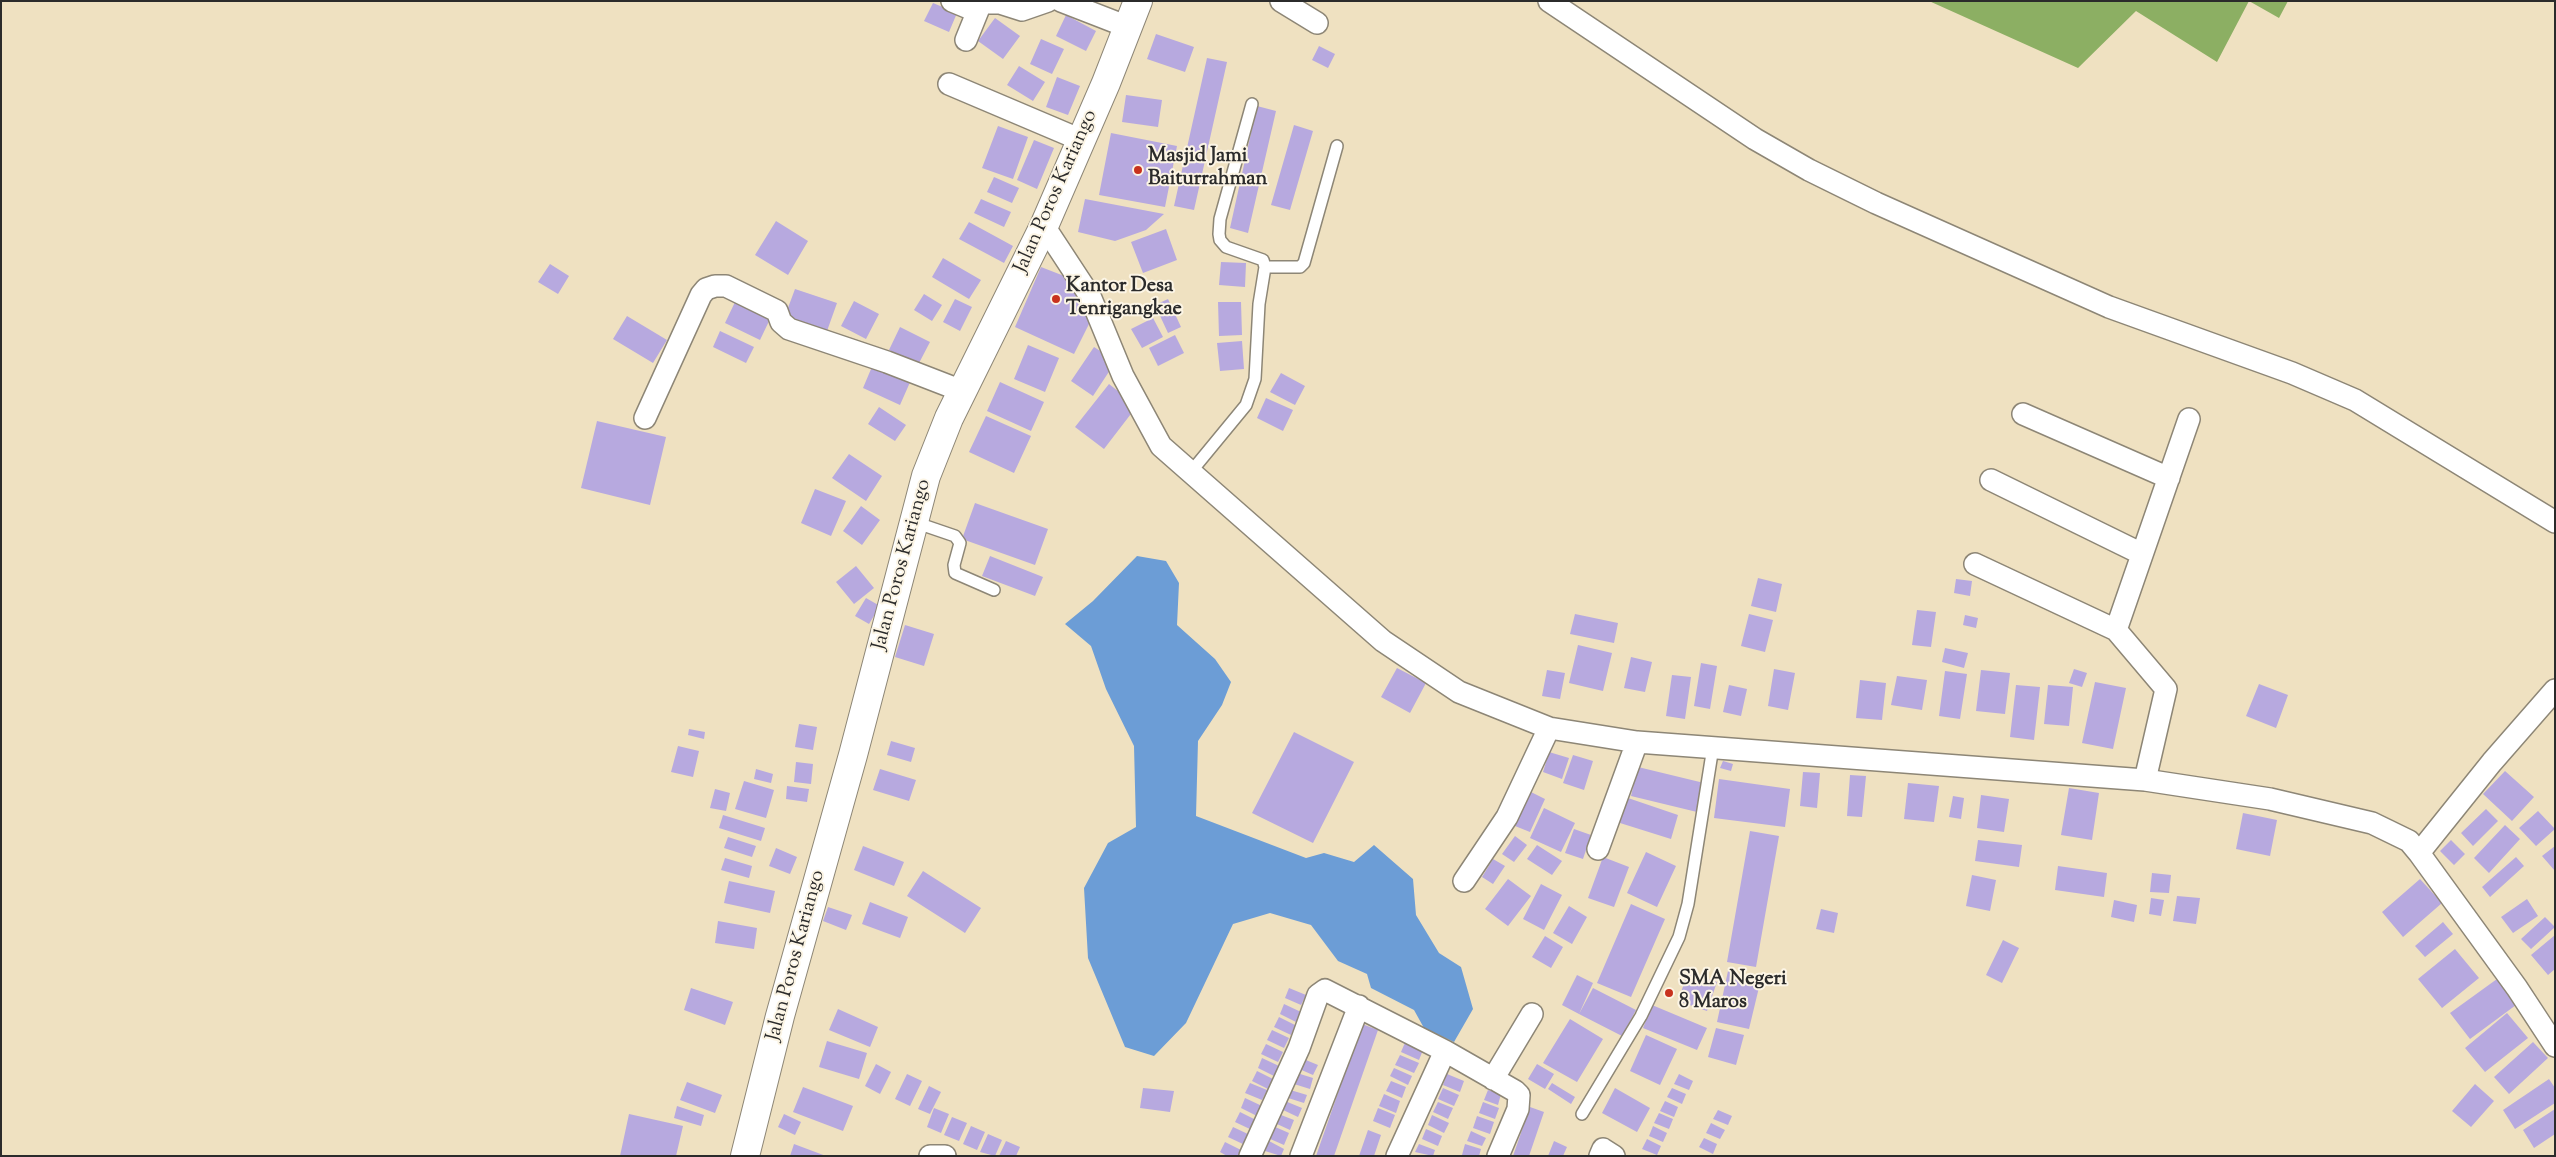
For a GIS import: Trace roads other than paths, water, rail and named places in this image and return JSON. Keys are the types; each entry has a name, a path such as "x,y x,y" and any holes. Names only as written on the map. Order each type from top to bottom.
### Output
{"main road":[{"name":"Jalan Poros Kariango","path":"745,1156 780,1016 853,755 928,468 962,392 1044,226 1138,1"}],"street":[{"path":"952,1 976,11"},
{"path":"966,40 976,11 981,3 988,2 1022,10 1048,1"},
{"path":"1061,1 1128,27"},
{"path":"1281,1 1317,23"},
{"path":"1549,1 1755,139 1809,170 1876,203 2078,294 2141,320 2292,373 2355,400 2555,522"},
{"path":"949,84 1081,140"},
{"path":"1044,226 1090,296 1123,376 1161,446 1383,641 1459,692 1550,728 1637,742 2145,780 2270,799 2372,823 2408,841 2419,853 2517,988 2555,1046"},
{"path":"645,418 701,295 706,289 715,286 726,286 777,311 782,322 789,329 886,362 962,392"},
{"path":"2023,414 2169,478"},
{"path":"2116,630 2189,419"},
{"path":"1992,480 2142,554"},
{"path":"1976,564 2116,630 2166,689 2145,780"},
{"path":"2419,853 2492,762 2555,690"},
{"path":"1464,881 1507,818 1550,728"},
{"path":"1598,849 1637,742"},
{"path":"1250,1156 1299,1048 1318,995 1325,990 1445,1050 1515,1091 1519,1096 1520,1103 1498,1156"},
{"path":"1301,1156 1359,1006"},
{"path":"1493,1078 1532,1014"},
{"path":"1397,1156 1445,1050"},
{"path":"1600,1156 1603,1149 1614,1156"},
{"path":"930,1156 944,1156"}],"lane":[{"path":"1190,473 1238,416 1252,391 1259,304 1265,267 1263,260 1226,247 1220,240 1219,234 1220,219 1252,104"},
{"path":"1265,267 1300,267 1304,263 1337,146"},
{"path":"914,522 955,536 960,543 954,565 955,572 994,590"},
{"path":"1582,1114 1641,1016 1679,937 1688,904 1713,747"}],"water":[{"path":"1137,556 1166,561 1179,583 1177,625 1215,659 1231,682 1222,705 1198,741 1196,816 1306,858 1324,853 1354,862 1374,845 1413,879 1416,915 1439,953 1461,967 1473,1009 1454,1042 1424,1028 1414,1010 1371,988 1367,974 1338,961 1311,925 1270,913 1233,924 1186,1023 1154,1056 1125,1047 1088,958 1084,888 1108,843 1136,827 1134,746 1106,689 1091,646 1065,624 1093,601"}],"place":[{"name":"Masjid Jami Baiturrahman","path":"1138,170"},
{"name":"Kantor Desa Tenrigangkae","path":"1056,299"},
{"name":"SMA Negeri 8 Maros","path":"1669,993"}]}
